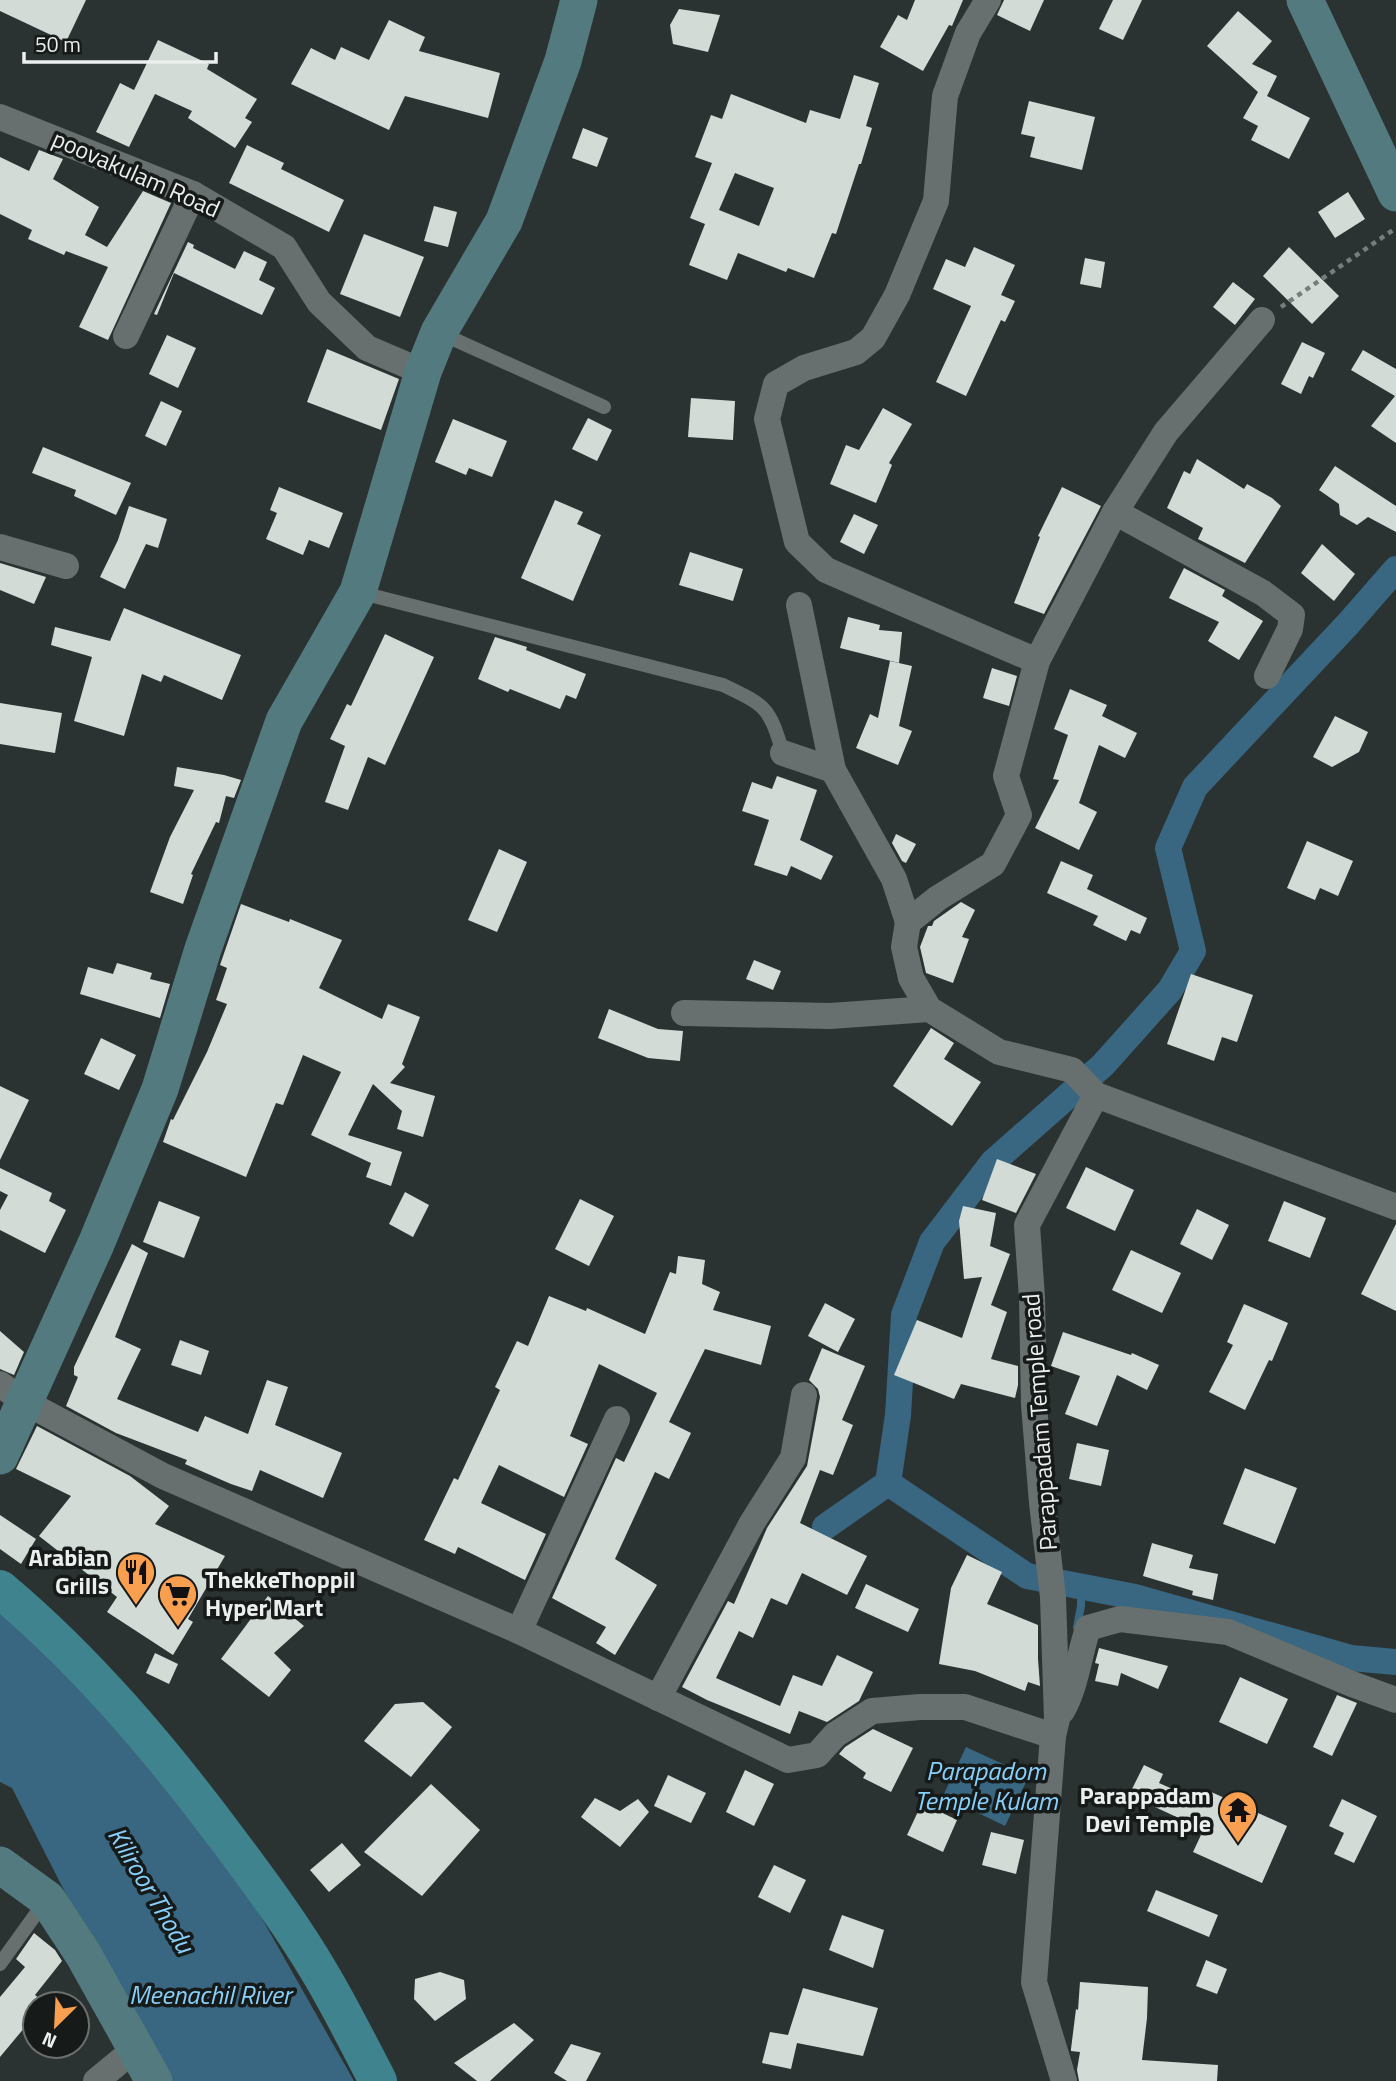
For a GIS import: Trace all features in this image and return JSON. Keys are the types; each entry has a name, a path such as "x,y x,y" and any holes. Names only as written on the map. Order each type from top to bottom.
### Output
{"main road":[{"path":"0,1589 21,1606 119,1705 190,1789 320,1972 378,2081"}],"street":[{"path":"0,1456 12,1392 96,1244 160,1089 203,949 284,720 358,592 423,372 439,332 504,221 563,61 579,0"},
{"path":"988,0 968,33 945,96 936,201 897,295 873,338 856,352 804,368 776,384 767,419 797,542 826,569 1037,661"},
{"path":"1305,0 1396,193"},
{"name":"poovakulam Road","path":"0,117 194,194 284,247 319,302 367,348 423,372"},
{"path":"126,336 194,194"},
{"path":"908,922 939,898 993,864 1019,815 1006,776 1037,661 1115,512 1166,432 1262,320"},
{"path":"1115,512 1263,593 1292,615 1290,629 1267,676"},
{"path":"0,547 66,566"},
{"path":"799,605 832,770 894,879 908,922 904,947 911,978 929,1009 999,1052 1072,1070 1094,1093 1396,1208"},
{"path":"783,753 832,770"},
{"path":"684,1013 830,1016 929,1009"},
{"name":"Parappadam Temple road","path":"1064,2081 1034,1982 1055,1727 1053,1597 1034,1405 1032,1298 1027,1225 1094,1093"},
{"path":"12,1392 163,1476 519,1631 788,1760 817,1755 835,1735 872,1712 965,1707 1055,1727 1072,1695 1088,1628 1120,1619 1228,1632 1352,1685 1396,1700"},
{"path":"658,1698 752,1523 793,1458 804,1395"},
{"path":"519,1631 617,1419"},
{"path":"0,1864 47,1899 83,1954 154,2081"},
{"path":"96,2081 136,2048"}],"lane":[{"path":"439,332 604,407"},
{"path":"358,592 723,685 762,706 772,717 783,753"},
{"path":"0,1964 47,1899"}],"path":[{"path":"1262,320 1396,228"}],"water":[{"name":"Meenachil River","path":"0,1604 132,1738 235,1871 354,2081 161,2081 12,1788 0,1782"},
{"name":"Parapadom Temple Kulam","path":"966,1747 1029,1776 1005,1826 943,1796"}],"building":[{"path":"0,0 86,0 66,42 0,11"},
{"path":"915,0 963,0 952,26 949,25 923,71 880,47 898,15 907,20"},
{"path":"1004,0 1044,0 1030,31 997,15"},
{"path":"1113,0 1142,0 1123,40 1099,29"},
{"path":"679,9 720,15 708,52 673,44 670,25"},
{"path":"1238,11 1272,41 1252,64 1277,76 1267,96 1310,118 1289,159 1251,140 1258,126 1243,118 1258,92 1207,46"},
{"path":"389,20 425,37 419,51 500,73 488,118 405,96 389,130 291,84 311,48 335,60 341,47 369,60"},
{"path":"158,40 209,64 207,69 257,99 245,118 252,122 235,148 188,118 192,111 155,94 129,147 96,132 120,83 134,90"},
{"path":"854,75 879,83 866,126 872,128 861,164 836,234 832,233 814,278 788,268 786,272 738,253 727,280 689,265 705,224 690,218 712,163 695,157 711,115 722,119 731,94 806,123 810,110 840,119","holes":["735,173 774,188 759,226 719,210"]},
{"path":"1029,101 1095,117 1082,170 1030,157 1035,137 1021,134"},
{"path":"583,128 608,138 597,167 572,158"},
{"path":"247,145 284,163 281,169 344,200 329,232 229,183"},
{"path":"39,150 63,159 53,179 99,207 85,235 107,247 143,191 171,203 108,340 79,327 108,267 66,251 64,255 28,239 32,230 0,214 0,157 29,171"},
{"path":"1348,192 1365,219 1335,238 1318,212"},
{"path":"434,206 457,212 448,247 424,241"},
{"path":"364,234 424,257 400,317 340,294"},
{"path":"188,242 194,245 193,248 235,269 244,251 267,262 259,280 275,288 262,315 174,273 157,315 154,314"},
{"path":"974,247 1015,265 1001,295 1015,301 1005,322 1001,320 966,396 936,382 971,306 933,289 946,259 965,267"},
{"path":"1289,247 1339,296 1312,324 1263,276"},
{"path":"1085,258 1105,262 1101,288 1080,284"},
{"path":"1233,282 1255,299 1235,325 1213,307"},
{"path":"167,335 196,348 178,388 149,374"},
{"path":"1302,342 1325,353 1313,378 1309,376 1301,394 1281,384"},
{"path":"327,349 399,379 381,430 307,402"},
{"path":"1363,350 1396,369 1396,443 1371,426 1395,396 1351,370"},
{"path":"691,398 735,401 733,440 688,437"},
{"path":"161,401 182,411 166,446 145,436"},
{"path":"883,408 912,424 889,463 892,465 876,503 830,484 846,445 859,450"},
{"path":"588,418 612,430 597,461 572,449"},
{"path":"453,419 507,441 492,477 469,468 466,475 435,462"},
{"path":"43,447 131,483 116,515 74,496 76,490 32,473"},
{"path":"1197,459 1244,489 1247,484 1281,506 1245,563 1198,539 1203,528 1167,508 1184,471 1190,474"},
{"path":"1335,466 1396,506 1396,532 1368,517 1357,525 1340,515 1339,504 1319,490"},
{"path":"279,487 343,513 329,548 309,540 303,555 266,539 277,513 270,510"},
{"path":"1062,487 1101,506 1044,614 1014,603 1040,537 1038,536"},
{"path":"555,500 583,512 577,524 601,535 573,601 521,578"},
{"path":"129,506 167,519 158,548 146,544 125,589 100,577 118,540"},
{"path":"854,514 878,525 864,554 840,542"},
{"path":"1322,544 1355,574 1334,601 1301,573"},
{"path":"690,552 743,569 733,601 679,585"},
{"path":"0,563 46,577 34,604 0,590"},
{"path":"1184,568 1225,590 1222,596 1263,621 1239,660 1208,641 1219,622 1169,598"},
{"path":"124,608 241,655 222,700 164,675 161,682 142,674 124,736 74,721 92,657 51,645 55,627 110,641"},
{"path":"848,617 880,625 879,630 902,632 899,663 840,648"},
{"path":"385,634 434,657 385,765 368,757 348,810 325,802 345,746 330,739 347,704 351,706"},
{"path":"495,637 527,647 526,650 586,674 576,699 566,695 560,709 478,679"},
{"path":"890,661 912,666 899,726 912,731 898,765 856,748 870,714 878,718"},
{"path":"992,668 1017,676 1009,706 983,698"},
{"path":"1070,689 1107,705 1102,716 1137,733 1125,758 1099,745 1079,803 1097,812 1079,850 1035,828 1059,780 1053,779 1068,735 1054,729"},
{"path":"0,703 62,713 55,753 0,744"},
{"path":"1335,716 1368,732 1359,752 1332,767 1313,757"},
{"path":"177,767 241,780 234,798 226,796 219,823 216,822 191,874 193,875 183,904 150,892 170,837 194,790 174,786"},
{"path":"777,776 817,790 800,840 833,856 821,880 791,866 787,876 754,865 769,820 742,811 752,782 772,789"},
{"path":"896,834 916,844 906,863 902,861 892,843"},
{"path":"1307,841 1353,861 1338,896 1320,888 1315,900 1287,888"},
{"path":"499,849 527,862 497,932 468,920"},
{"path":"1061,861 1093,875 1087,889 1147,918 1140,934 1131,930 1126,941 1093,925 1098,916 1047,893"},
{"path":"961,902 975,910 962,937 969,939 953,983 926,973 920,947 928,926 932,926 934,921"},
{"path":"241,904 289,922 290,919 342,940 319,988 382,1019 388,1004 420,1017 402,1064 405,1067 390,1083 435,1096 423,1137 397,1129 402,1111 373,1084 348,1135 402,1152 391,1186 366,1177 371,1163 311,1135 341,1072 303,1055 283,1105 276,1103 246,1177 163,1142 171,1119 173,1120 207,1052 227,1004 216,1000 227,968 220,965"},
{"path":"754,960 781,971 773,990 746,979"},
{"path":"117,963 152,973 150,979 170,984 160,1018 80,994 88,967 113,974"},
{"path":"1191,974 1253,995 1237,1042 1222,1037 1214,1061 1167,1044"},
{"path":"609,1009 658,1029 683,1031 680,1061 648,1058 598,1038"},
{"path":"931,1028 954,1043 944,1059 981,1082 952,1126 893,1086"},
{"path":"101,1038 136,1055 119,1090 84,1074"},
{"path":"0,1086 29,1100 0,1160"},
{"path":"997,1159 1036,1174 1016,1213 982,1200"},
{"path":"1086,1167 1134,1190 1115,1231 1066,1208"},
{"path":"0,1168 52,1193 49,1201 66,1210 45,1253 0,1230 0,1210 8,1195 0,1191"},
{"path":"405,1192 429,1205 413,1237 389,1224"},
{"path":"580,1199 614,1216 589,1266 555,1249"},
{"path":"159,1201 200,1217 184,1258 143,1242"},
{"path":"1284,1201 1326,1218 1310,1258 1268,1241"},
{"path":"963,1206 996,1213 990,1246 1010,1254 991,1305 1007,1312 991,1359 1018,1366 1015,1398 961,1384 954,1399 894,1375 917,1320 962,1338 982,1277 964,1279 959,1221"},
{"path":"1197,1209 1229,1225 1212,1260 1180,1244"},
{"path":"1396,1224 1396,1311 1361,1294"},
{"path":"132,1244 148,1253 115,1337 141,1349 117,1399 198,1432 205,1416 248,1434 267,1380 288,1387 275,1425 342,1453 323,1498 260,1470 252,1491 231,1484 185,1464 187,1460 116,1433 66,1406 78,1377 74,1375 74,1367"},
{"path":"1131,1250 1181,1273 1162,1313 1112,1290"},
{"path":"678,1256 705,1260 702,1284 720,1292 713,1310 771,1326 761,1365 705,1349 669,1422 691,1433 669,1479 655,1472 615,1559 657,1585 615,1655 596,1643 606,1627 552,1598 616,1458 624,1462 657,1393 599,1364 570,1436 588,1444 564,1497 499,1465 481,1503 546,1534 525,1580 458,1547 455,1554 424,1540 454,1478 458,1480 500,1390 495,1387 517,1341 528,1346 549,1296 586,1311 587,1308 645,1334 670,1272 676,1274"},
{"path":"825,1303 855,1319 838,1352 808,1336"},
{"path":"1244,1304 1288,1323 1272,1361 1269,1360 1245,1410 1209,1392 1233,1345 1227,1342"},
{"path":"0,1331 24,1352 14,1375 0,1369"},
{"path":"1063,1332 1131,1355 1132,1353 1159,1365 1147,1390 1117,1375 1097,1426 1065,1414 1080,1376 1051,1366"},
{"path":"180,1340 209,1351 201,1375 171,1365"},
{"path":"822,1348 865,1366 842,1420 853,1425 833,1475 820,1470 800,1523 867,1556 847,1595 802,1573 787,1605 771,1598 753,1638 739,1631 716,1678 780,1706 793,1675 822,1686 837,1655 873,1672 859,1701 827,1722 799,1711 790,1734 682,1687 728,1601 734,1604 767,1528 807,1466 820,1397 818,1389 809,1380"},
{"path":"37,1426 130,1476 169,1506 155,1524 225,1556 188,1619 193,1622 173,1655 107,1612 117,1597 39,1536 71,1496 16,1469"},
{"path":"1077,1443 1109,1450 1101,1486 1069,1479"},
{"path":"1245,1468 1297,1488 1275,1544 1223,1524"},
{"path":"0,1515 36,1539 21,1564 0,1549"},
{"path":"1152,1543 1193,1555 1189,1568 1218,1574 1213,1600 1143,1576"},
{"path":"967,1555 1002,1572 987,1604 1038,1625 1040,1686 1028,1682 1025,1691 975,1671 939,1664 951,1588"},
{"path":"866,1584 919,1609 908,1632 855,1608"},
{"path":"268,1596 304,1626 274,1653 291,1670 269,1697 221,1659"},
{"path":"1099,1648 1168,1666 1158,1689 1121,1673 1118,1686 1095,1681 1099,1664 1095,1663"},
{"path":"155,1653 178,1664 169,1684 146,1673"},
{"path":"1240,1677 1288,1699 1267,1744 1219,1722"},
{"path":"1337,1695 1357,1703 1332,1756 1313,1747"},
{"path":"423,1702 452,1727 411,1777 364,1741 395,1704"},
{"path":"873,1729 913,1748 891,1792 863,1778 866,1773 839,1754"},
{"name":"Parappadam Devi Temple","path":"1144,1765 1163,1774 1159,1783 1204,1803 1209,1791 1287,1826 1262,1883 1193,1852 1201,1835 1180,1825 1183,1820 1129,1795"},
{"path":"745,1770 774,1784 754,1826 726,1812"},
{"path":"668,1775 706,1793 691,1823 654,1806"},
{"path":"431,1784 480,1830 422,1896 364,1852"},
{"path":"595,1798 620,1811 638,1799 649,1812 620,1847 581,1817"},
{"path":"1342,1799 1377,1816 1354,1863 1334,1854 1344,1833 1329,1826"},
{"path":"922,1803 957,1820 943,1852 907,1835"},
{"path":"991,1832 1024,1840 1016,1874 982,1865"},
{"path":"342,1843 361,1865 329,1892 310,1870"},
{"path":"774,1865 806,1880 790,1913 758,1897"},
{"path":"1156,1890 1218,1915 1209,1937 1147,1911"},
{"path":"842,1915 884,1930 873,1968 829,1950"},
{"path":"34,1933 55,1950 62,1961 39,1990 21,1990 21,2032 0,2057 0,1997 25,1967 16,1959"},
{"path":"1206,1960 1227,1969 1217,1994 1196,1986"},
{"path":"440,1972 464,1980 466,1999 435,2021 414,1999 415,1979"},
{"path":"1080,1982 1148,1987 1142,2060 1218,2065 1217,2081 1079,2081 1077,2070 1080,2052 1071,2049"},
{"path":"803,1988 878,2008 863,2056 797,2043 791,2069 762,2063 770,2032 788,2035"},
{"path":"514,2023 534,2040 490,2081 477,2081 454,2063"},
{"path":"571,2044 601,2053 586,2081 567,2081 554,2073"}],"waterway":[{"path":"825,1527 888,1483 898,1415 904,1315 932,1242 993,1162 1103,1065 1170,990 1193,951 1168,848 1195,787 1396,569"},
{"path":"888,1483 1027,1576 1135,1597 1351,1658 1396,1662"},
{"path":"1077,1627 1081,1587"}],"place":[{"name":"Arabian Grills","path":"136,1606"},
{"name":"ThekkeThoppil Hyper Mart","path":"178,1628"},
{"name":"Parappadam Devi Temple","path":"1238,1844"}],"water label":[{"name":"Kiliroor Thodu","path":"151,1890"}]}
